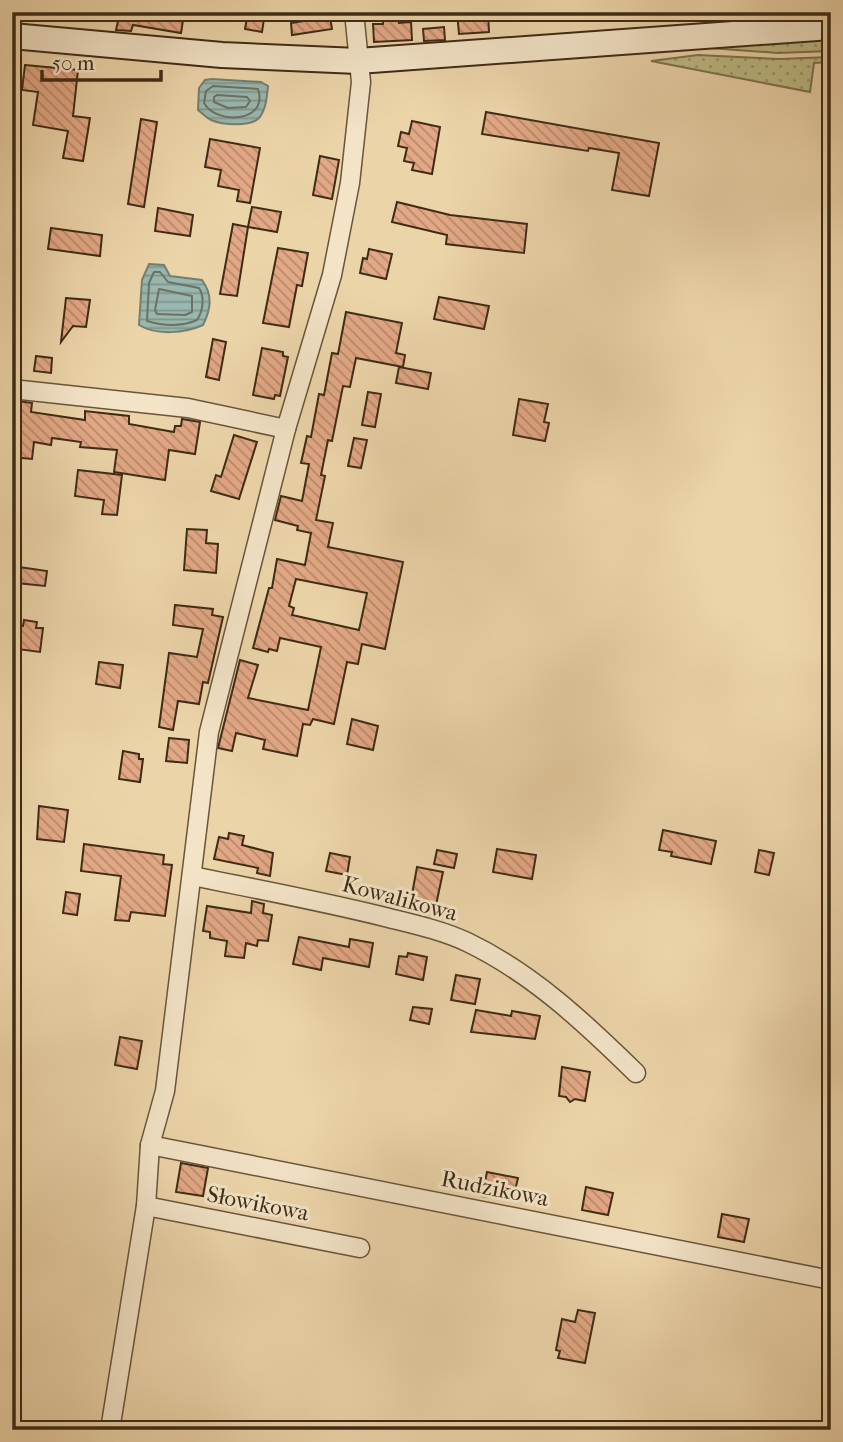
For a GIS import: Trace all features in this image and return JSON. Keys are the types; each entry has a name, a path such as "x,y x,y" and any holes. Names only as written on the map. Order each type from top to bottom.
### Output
{"street":[{"path":"110,1430 146,1206 150,1145 165,1091 209,732 286,429 334,261 350,183 361,82 354,12"},
{"path":"12,36 222,55 358,61 831,27"},
{"path":"12,389 188,408 286,429"},
{"name":"Kowalikowa","path":"192,876 363,912 442,932 465,941 513,968 566,1007 636,1073"},
{"name":"Rudzikowa","path":"150,1145 831,1280"},
{"name":"Słowikowa","path":"146,1206 360,1248"}],"shaded area":[{"path":"831,35 831,51 778,53 709,48"},
{"path":"698,55 779,59 831,57 831,62 814,63 810,92 651,61"}],"water":[{"path":"205,80 261,82 268,86 265,107 259,118 243,124 222,123 211,120 198,110 199,88"},
{"path":"149,264 164,265 170,276 202,280 210,302 203,325 171,332 154,331 139,325 142,280"}],"building":[{"path":"120,12 184,14 181,33 133,25 131,31 116,30"},
{"path":"248,12 265,12 262,32 245,29"},
{"path":"457,12 488,12 489,32 459,34"},
{"path":"330,17 332,29 292,35 291,23"},
{"path":"398,17 399,23 411,22 412,40 374,42 373,24 383,24 383,18"},
{"path":"444,27 445,40 424,41 423,29"},
{"path":"25,65 78,70 73,116 90,118 83,161 63,158 68,131 33,125 38,92 22,90"},
{"path":"486,112 659,143 649,196 612,190 619,153 589,148 588,151 482,134"},
{"path":"141,119 157,122 144,207 128,204"},
{"path":"412,121 440,127 432,174 412,170 414,163 404,161 407,148 398,146 401,132 409,134"},
{"path":"210,139 260,148 250,203 237,201 239,190 218,186 221,170 205,167"},
{"path":"320,156 339,160 332,199 313,195"},
{"path":"397,202 450,215 527,224 524,253 446,244 447,235 392,222"},
{"path":"252,207 281,212 277,232 248,227"},
{"path":"158,208 193,215 190,236 155,231"},
{"path":"233,224 248,227 237,296 220,294"},
{"path":"51,228 102,235 100,256 48,249"},
{"path":"278,248 308,253 302,286 297,285 289,327 263,323"},
{"path":"369,249 392,254 386,279 360,273 363,258 367,259"},
{"path":"439,297 489,306 484,329 434,319"},
{"path":"66,298 90,300 86,327 73,326 61,342"},
{"path":"346,312 402,323 396,353 405,355 403,367 356,358 350,387 343,386 332,441 328,440 321,475 325,476 316,520 333,523 328,547 403,562 385,649 362,644 358,664 347,662 334,724 313,719 310,725 303,724 297,756 263,749 265,740 236,733 232,751 218,748 240,660 258,665 248,698 308,710 321,647 280,638 277,651 269,649 268,652 253,648 269,588 272,588 277,559 305,565 311,533 297,530 298,526 275,520 281,496 302,501 309,464 301,463 307,436 311,437 319,394 324,395 332,353 338,354","holes":["296,579 367,593 359,630 292,615 294,608 289,606"]},
{"path":"213,339 226,342 219,380 206,377"},
{"path":"262,348 283,352 283,356 288,357 280,396 275,395 274,399 253,395"},
{"path":"36,356 52,358 51,373 34,371"},
{"path":"399,367 431,373 428,389 396,383"},
{"path":"368,392 381,394 375,427 362,425"},
{"path":"519,399 548,404 544,422 549,423 545,441 513,435"},
{"path":"12,400 32,403 31,412 85,420 85,411 129,416 129,424 174,432 175,426 181,426 182,419 200,422 195,454 169,450 165,480 114,472 117,450 80,447 81,442 52,438 51,445 34,442 32,459 12,457"},
{"path":"234,435 257,442 239,499 211,491 216,475 221,477"},
{"path":"354,438 367,440 361,468 348,466"},
{"path":"78,470 122,475 117,515 102,514 104,500 75,496"},
{"path":"187,529 207,530 206,543 218,544 216,573 184,570"},
{"path":"19,567 47,571 45,586 17,583"},
{"path":"175,605 213,609 212,615 223,617 208,683 203,682 199,704 178,701 173,730 159,727 169,653 197,657 203,629 173,625"},
{"path":"24,620 37,622 36,628 43,628 40,652 17,649 20,625 23,626"},
{"path":"99,662 123,665 120,688 96,684"},
{"path":"352,719 378,726 373,750 347,744"},
{"path":"169,738 189,740 187,763 166,761"},
{"path":"123,751 139,754 139,759 143,759 140,782 119,779"},
{"path":"39,806 68,810 64,842 37,839"},
{"path":"663,830 716,841 711,864 671,856 672,852 659,850"},
{"path":"229,833 244,836 242,845 273,853 270,876 257,873 258,868 214,859 219,837 228,839"},
{"path":"84,844 164,855 163,864 172,865 165,916 131,912 129,921 115,920 121,876 81,871"},
{"path":"497,849 536,855 532,879 493,872"},
{"path":"437,850 457,854 454,868 434,864"},
{"path":"759,850 774,853 769,875 755,872"},
{"path":"330,853 350,857 347,875 326,871"},
{"path":"417,867 443,872 436,905 411,900"},
{"path":"66,892 80,894 77,915 63,913"},
{"path":"252,901 264,904 263,913 272,915 268,941 258,940 257,946 246,943 244,958 225,956 227,941 210,938 210,932 203,931 207,906 251,913"},
{"path":"299,937 349,947 350,939 373,943 369,967 323,958 321,970 293,964"},
{"path":"408,953 427,957 423,980 396,974 399,956 407,957"},
{"path":"456,975 480,979 475,1004 451,1000"},
{"path":"413,1007 432,1009 429,1024 410,1020"},
{"path":"476,1010 511,1016 512,1011 540,1016 535,1039 471,1032"},
{"path":"120,1037 142,1041 137,1069 115,1065"},
{"path":"562,1067 590,1072 585,1101 575,1099 570,1102 566,1097 559,1096"},
{"path":"181,1163 208,1168 203,1196 176,1192"},
{"path":"487,1172 518,1178 513,1199 482,1196"},
{"path":"586,1187 613,1193 608,1215 582,1210"},
{"path":"722,1214 749,1219 744,1242 718,1237"},
{"path":"578,1310 595,1313 585,1363 558,1358 560,1351 556,1350 562,1319 575,1322"}]}
